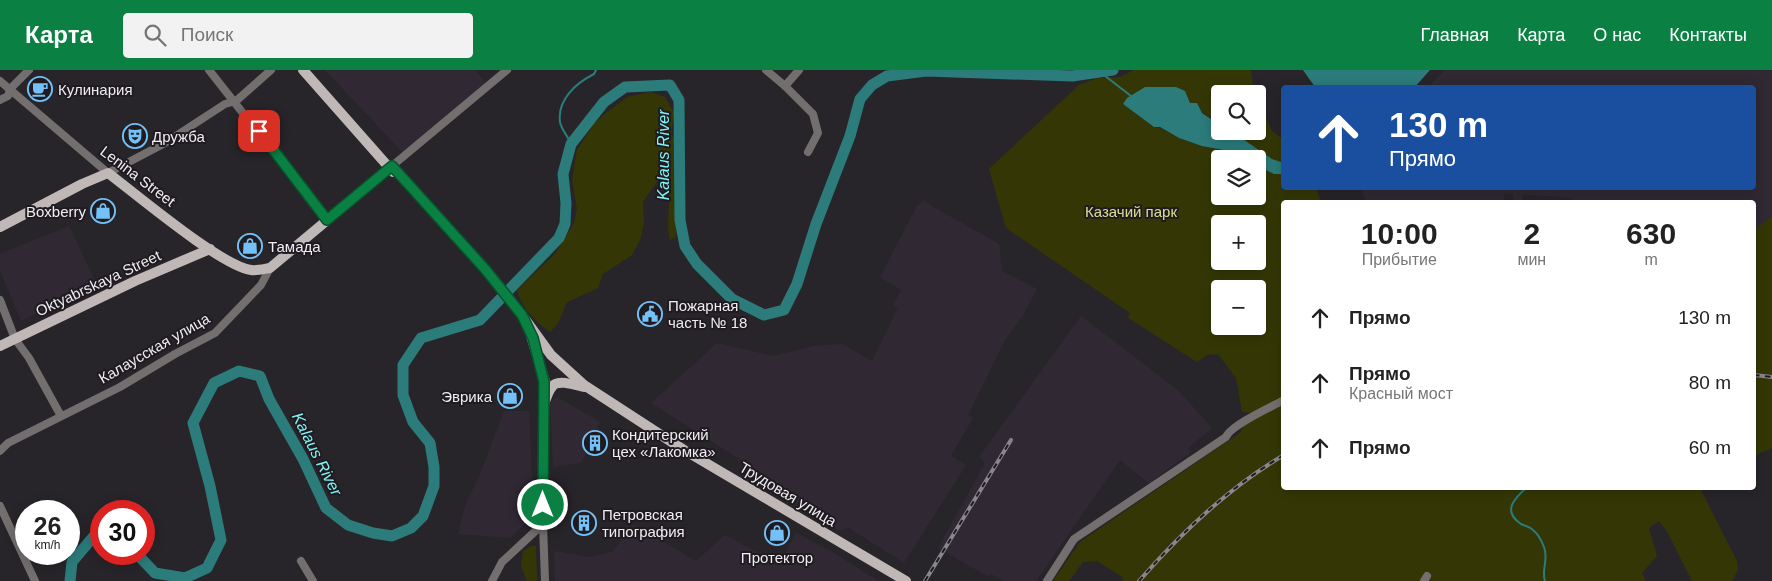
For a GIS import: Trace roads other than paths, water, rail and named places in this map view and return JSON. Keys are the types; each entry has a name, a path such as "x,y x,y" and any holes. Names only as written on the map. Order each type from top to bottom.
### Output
{"main road":[{"path":"303,70 448,233 485,269 522,315 533,338 544,382"},
{"name":"Калаусская улица","path":"270,268 391,168"},
{"path":"0,227 82,184 108,174"},
{"name":"Lenina Street","path":"108,174 210,249 245,268 252,270 270,268"},
{"name":"Oktyabrskaya Street","path":"0,346 136,281 210,249"},
{"name":"Трудовая улица","path":"522,315 551,355 587,387 684,450 906,581"},
{"path":"543,408 544,382 551,355"},
{"path":"543,408 548,392 553,384 561,380 587,387"}],"street":[{"path":"0,100 8,96 10,89 29,70"},
{"path":"210,70 327,220"},
{"path":"108,174 165,143 225,104 236,101 271,70"},
{"name":"Калаусская улица","path":"391,168 507,70"},
{"path":"766,70 813,114 818,133 808,152"},
{"path":"785,86 799,70"},
{"name":"Lenina Street","path":"0,81 108,174"},
{"name":"Калаусская улица","path":"0,451 8,443 120,388 175,354 215,334 261,285 270,268"},
{"path":"0,300 15,339 61,416"},
{"path":"1047,581 1074,539 1210,448 1236,427 1281,402"},
{"path":"543,408 542,524 545,581"},
{"path":"0,506 35,581"},
{"path":"492,581 502,562 542,524"},
{"path":"301,561 313,581"}],"water":[{"path":"1303,70 1430,70 1417,85 1314,85"},
{"path":"1145,87 1176,87 1185,91 1190,103 1197,103 1202,113 1211,119 1211,140 1244,140 1259,150 1223,150 1202,146 1179,138 1160,127 1154,127 1123,104 1127,98"},
{"path":"1266,155 1281,162 1281,174 1274,174 1266,170"}],"waterway":[{"path":"571,143 560,122 562,106 569,93 594,74 596,70"},
{"name":"Kalaus River","path":"147,565 155,573 185,578 207,568 221,540 210,486 193,423 214,383 239,371 260,376 269,399 303,459 326,508 348,525 373,533 392,536 411,528 423,516 434,486 434,467 430,443 413,422 403,395 403,365 421,338 480,320 559,238 565,224 566,203 563,174 571,144 604,102 625,87 670,85 679,100 680,220 685,246 697,264 732,299 764,315 784,310 797,284 816,224 850,136 860,99 872,85 887,76 926,71 1072,76 1113,70"},
{"path":"1100,72 1131,96"},
{"path":"1524,490 1517,496 1511,510 1515,519 1533,530 1542,543 1546,556 1545,581"},
{"name":"Kalaus River","path":"70,581 72,562 90,541"}],"railway":[{"path":"1756,375 1772,377"},
{"path":"925,581 1011,440"},
{"path":"1139,581 1189,528 1225,496 1281,457"}],"place":[{"name":"Кулинария","path":"40,89"},
{"name":"Дружба","path":"135,136"},
{"name":"Boxberry","path":"103,211"},
{"name":"Тамада","path":"250,246"},
{"name":"Пожарная часть № 18","path":"650,314"},
{"name":"Эврика","path":"510,396"},
{"name":"Кондитерский цех «Лакомка»","path":"595,443"},
{"name":"Петровская типография","path":"584,523"},
{"name":"Протектор","path":"777,533"}],"park label":[{"name":"Казачий парк","path":"1131,211"}]}
